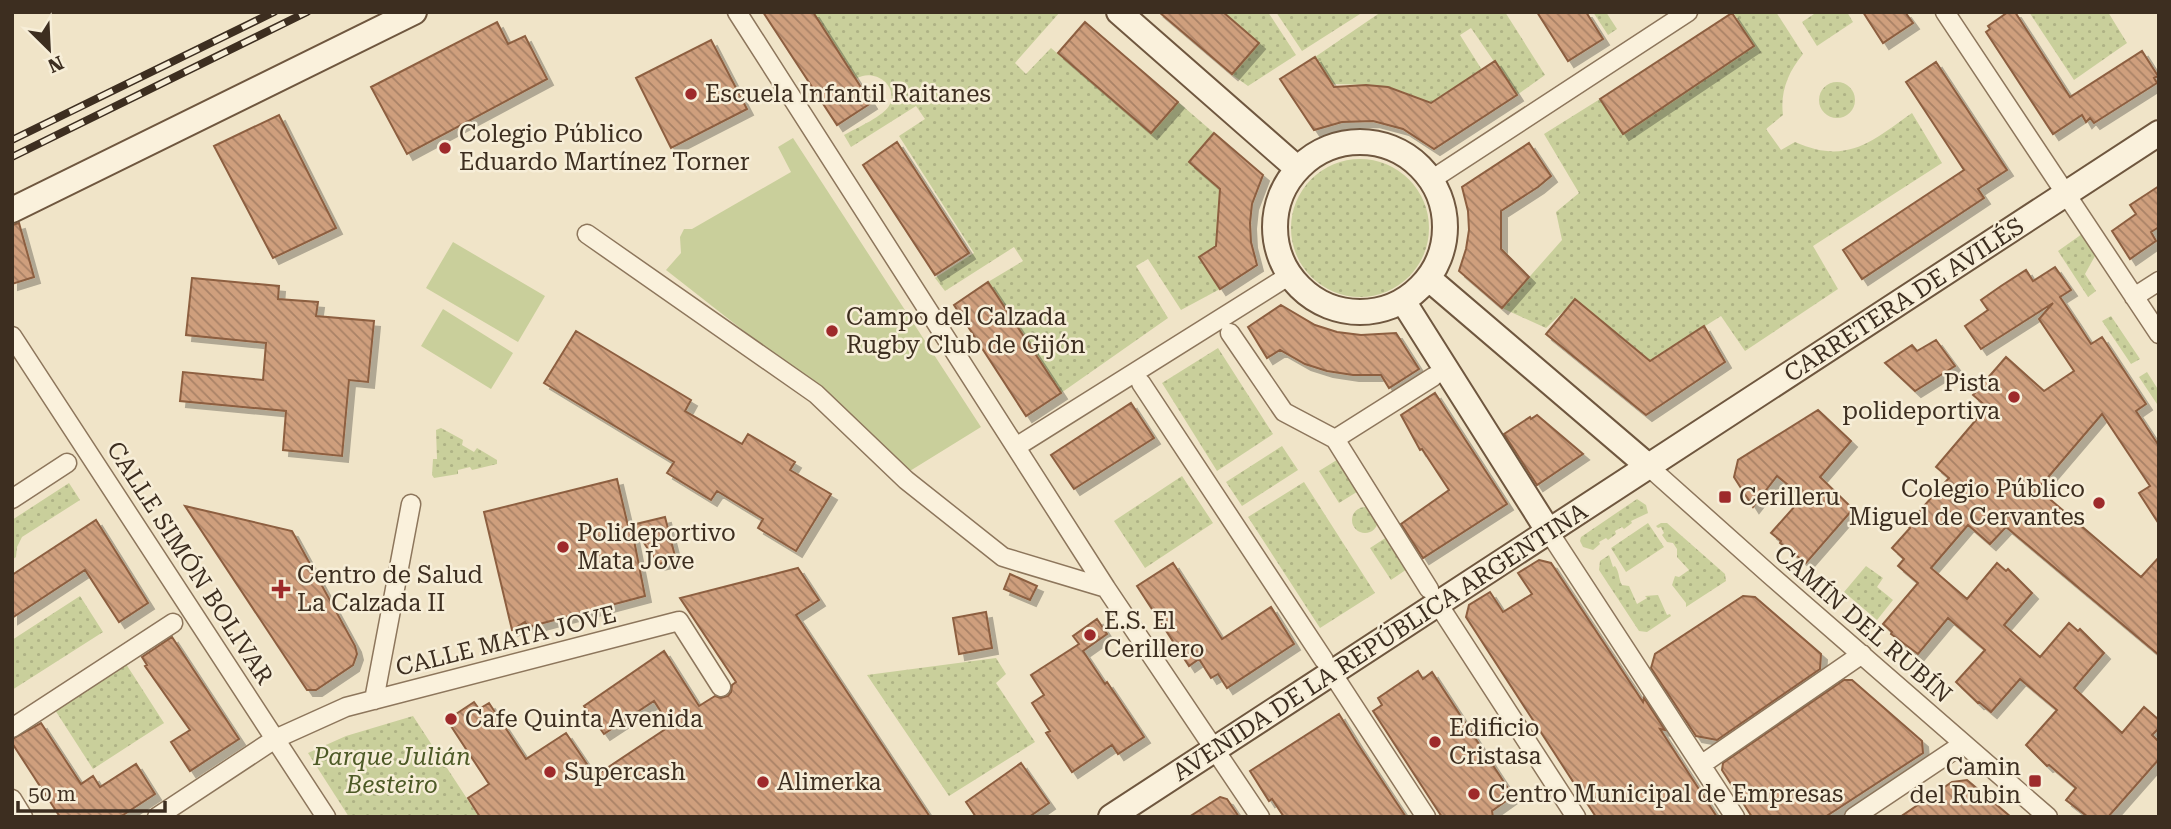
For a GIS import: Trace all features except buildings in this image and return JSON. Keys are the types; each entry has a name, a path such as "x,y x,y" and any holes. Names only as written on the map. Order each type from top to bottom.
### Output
{"street":[{"path":"12,210 414,12"},
{"path":"737,12 1106,588 1260,817"},
{"path":"1119,12 1298,169"},
{"path":"1432,180 1688,12"},
{"path":"1945,12 2159,334"},
{"name":"CARRETERA DE AVILÉS","path":"1648,466 2159,133"},
{"path":"1367,142 1392,148 1414,161 1432,180 1443,204 1446,229 1441,255 1428,278 1403,301 1379,310 1354,312 1329,306 1318,300 1307,293 1290,275 1278,249 1275,221 1282,193 1298,169 1318,153 1342,144 1367,142"},
{"path":"587,234 816,394 905,480 1003,557 1106,588"},
{"path":"1016,447 1290,275"},
{"path":"1428,278 1648,466"},
{"path":"2134,297 2159,281"},
{"path":"1403,301 1549,532 1735,817"},
{"path":"1230,333 1284,412 1335,439 1576,817"},
{"name":"CALLE SIMÓN BOLIVAR","path":"12,336 326,817"},
{"path":"1335,439 1433,377"},
{"path":"1141,383 1426,817"},
{"path":"12,499 67,463"},
{"name":"AVENIDA DE LA REPÚBLICA ARGENTINA","path":"1111,817 1214,750 1328,666 1434,596 1549,532 1648,466"},
{"name":"CAMÍN DEL RUBÍN","path":"1648,466 2048,817"},
{"path":"373,700 411,504"},
{"name":"CALLE MATA JOVE","path":"157,817 275,739 346,707 679,621 721,687"},
{"path":"12,728 173,623"},
{"path":"1701,765 1862,654"},
{"path":"1854,817 1963,744"},
{"path":"12,799 23,817"}],"green space":[{"path":"812,12 1060,12 1015,63 1026,74 1051,48 1151,133 1178,102 1214,133 1222,190 1218,244 1199,257 1220,289 1181,310 1148,259 1136,266 1168,318 1061,393 988,282 1023,261 1014,247 945,291 935,278 974,253 899,136 925,119 916,106 851,147 844,135 887,108 890,104 890,90 887,84 876,77 869,75 856,79"},
{"path":"1223,12 1268,12 1296,55 1248,86 1231,74 1258,43"},
{"path":"1276,12 1358,12 1360,14 1302,51"},
{"path":"1381,12 1505,12 1545,75 1517,95 1471,28 1460,35 1482,70 1431,103 1401,91 1374,85 1333,84 1315,57"},
{"path":"1593,12 1606,12 1617,29 1608,35"},
{"path":"1733,12 1776,12 1803,54 1786,83 1783,115 1766,129 1781,150 1795,142 1813,149 1844,151 1871,141 1912,113 1942,163 1813,246 1838,289 1745,351 1721,316 1650,361 1575,300 1546,328 1502,308 1562,240 1556,212 1579,193 1544,134 1600,99 1623,134 1754,46"},
{"path":"1817,12 1847,12 1853,22 1817,46 1802,22"},
{"path":"2029,12 2108,12 2127,43 2074,80"},
{"path":"1837,82 1849,88 1855,100 1849,112 1837,118 1825,112 1819,100 1825,88"},
{"name":"Campo del Calzada Rugby Club de Gijón","path":"793,138 981,427 905,474 822,392 666,270 681,253 680,237 684,229 692,229 791,172 778,147"},
{"path":"1360,159 1387,164 1409,179 1424,201 1429,228 1424,255 1409,277 1387,292 1360,297 1333,292 1311,277 1296,255 1291,228 1296,201 1311,179 1333,164"},
{"path":"2082,234 2095,256 2085,274 2096,291 2088,297 2058,251"},
{"path":"453,242 545,296 518,342 426,288"},
{"path":"443,309 513,353 491,389 421,346"},
{"path":"2111,316 2140,359 2131,364 2102,321"},
{"path":"1218,348 1273,434 1217,471 1162,383"},
{"path":"2147,372 2159,391 2159,407 2139,377"},
{"path":"441,428 463,440 462,445 474,452 477,448 497,460 497,464 472,470 470,467 458,470 458,474 434,478 433,459 437,459 436,430"},
{"path":"1282,446 1298,470 1242,506 1226,482"},
{"path":"1340,458 1360,490 1339,503 1319,471"},
{"path":"1182,476 1213,523 1145,568 1114,521"},
{"path":"1304,482 1375,593 1320,628 1248,517"},
{"path":"69,483 80,500 22,537 16,557 12,560 12,520"},
{"path":"1637,499 1646,505 1648,513 1631,521 1624,529 1622,527 1615,531 1616,534 1599,542 1593,550 1583,547 1581,537"},
{"path":"1365,507 1374,511 1378,520 1374,529 1365,533 1356,529 1352,520 1356,511"},
{"path":"1648,523 1664,547 1626,572 1611,548"},
{"path":"1667,523 1725,574 1726,581 1686,607 1686,603 1672,585 1675,576 1679,577 1689,570 1677,557 1677,549 1673,543 1667,542 1662,535 1664,533 1661,527 1656,526"},
{"path":"1390,535 1410,567 1391,580 1370,548"},
{"path":"1609,555 1622,585 1629,586 1637,604 1647,598 1645,596 1658,595 1667,615 1671,616 1647,632 1639,631 1599,570 1600,561"},
{"path":"1866,566 1883,578 1877,587 1893,600 1877,620 1844,592"},
{"path":"80,596 103,632 12,690 12,640"},
{"path":"996,658 1006,674 996,683 1035,742 949,796 867,675"},
{"path":"126,664 164,723 93,769 55,710"},
{"name":"Parque Julián Besteiro","path":"413,716 479,817 349,817 308,753 346,736"}],"railway":[{"path":"12,140 274,12"},
{"path":"12,157 307,12"}],"place":[{"name":"Escuela Infantil Raitanes","path":"691,94"},
{"name":"Colegio Público Eduardo Martínez Torner","path":"445,148"},
{"name":"Campo del Calzada Rugby Club de Gijón","path":"832,331"},
{"name":"Pista polideportiva","path":"2014,397"},
{"name":"Cerilleru","path":"1725,497"},
{"name":"Colegio Público Miguel de Cervantes","path":"2099,503"},
{"name":"Polideportivo Mata Jove","path":"563,547"},
{"name":"Centro de Salud La Calzada II","path":"281,589"},
{"name":"E.S. El Cerillero","path":"1090,635"},
{"name":"Cafe Quinta Avenida","path":"451,719"},
{"name":"Edificio Cristasa","path":"1435,742"},
{"name":"Supercash","path":"550,772"},
{"name":"Camin del Rubin","path":"2035,781"},
{"name":"Alimerka","path":"763,782"},
{"name":"Centro Municipal de Empresas","path":"1474,794"}]}
